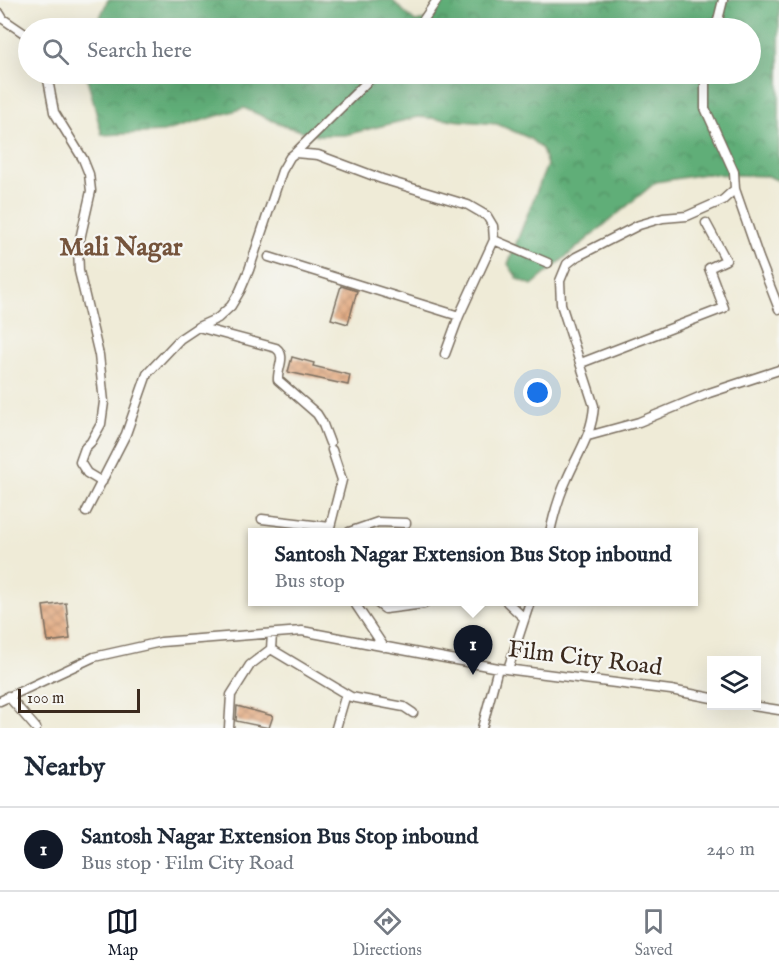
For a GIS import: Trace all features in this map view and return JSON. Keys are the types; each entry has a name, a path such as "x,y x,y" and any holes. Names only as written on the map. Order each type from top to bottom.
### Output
{"street":[{"path":"426,18 437,0"},
{"path":"718,18 723,0"},
{"path":"0,14 3,19 18,29"},
{"path":"49,84 54,112 83,159 90,182 89,208 78,248 80,271 99,355 104,402 101,424 85,448 80,462 87,473 102,482"},
{"path":"86,512 126,434 147,374 180,339 218,318 231,306 249,270 282,171 290,157 365,84"},
{"path":"705,84 705,108 734,172 735,189 779,309"},
{"path":"295,153 318,155 382,179 468,205 487,216 493,226 494,240 459,316 445,354"},
{"path":"551,528 566,481 593,423 594,406 561,304 560,281 567,264 576,257 639,225 663,218 687,216 723,200 735,189"},
{"path":"581,363 724,308 709,268 726,260 706,223"},
{"path":"494,240 548,263"},
{"path":"269,257 459,316"},
{"path":"198,327 276,348 281,352 278,380 317,414 322,422 342,480 330,528"},
{"path":"588,436 639,422 709,393 779,370"},
{"path":"262,519 318,528"},
{"path":"361,528 378,522 406,523"},
{"path":"357,606 384,647"},
{"path":"381,606 385,609 408,606"},
{"path":"511,606 524,618"},
{"path":"508,669 528,606"},
{"name":"Film City Road","path":"4,698 94,657 161,642 302,632 498,668 671,690 707,697"},
{"path":"272,634 272,649"},
{"path":"272,649 351,698 404,707 413,713"},
{"path":"229,728 231,695 250,665 272,649"},
{"path":"482,728 498,668"},
{"path":"336,728 346,694"},
{"path":"4,698 36,728"},
{"path":"761,707 779,710"}],"green space":[{"path":"108,0 392,0 411,18 100,18"},
{"path":"443,0 779,0 779,181 768,176 705,174 656,182 532,285 518,279 508,264 547,165 542,149 529,138 497,124 418,117 345,135 317,135 287,127 244,108 163,132 102,135 89,84 761,84 761,18 434,18 443,4"}],"building":[{"path":"341,286 357,291 348,324 331,319"},
{"path":"292,357 314,363 313,366 350,375 348,385 288,372"},
{"path":"66,603 70,639 48,642 43,606"},
{"path":"237,706 273,716 269,728 236,721"}],"place":[{"name":"Santosh Nagar Extension Bus Stop inbound","path":"473,675"}],"district":[{"name":"Mali Nagar","path":"121,247"}]}
